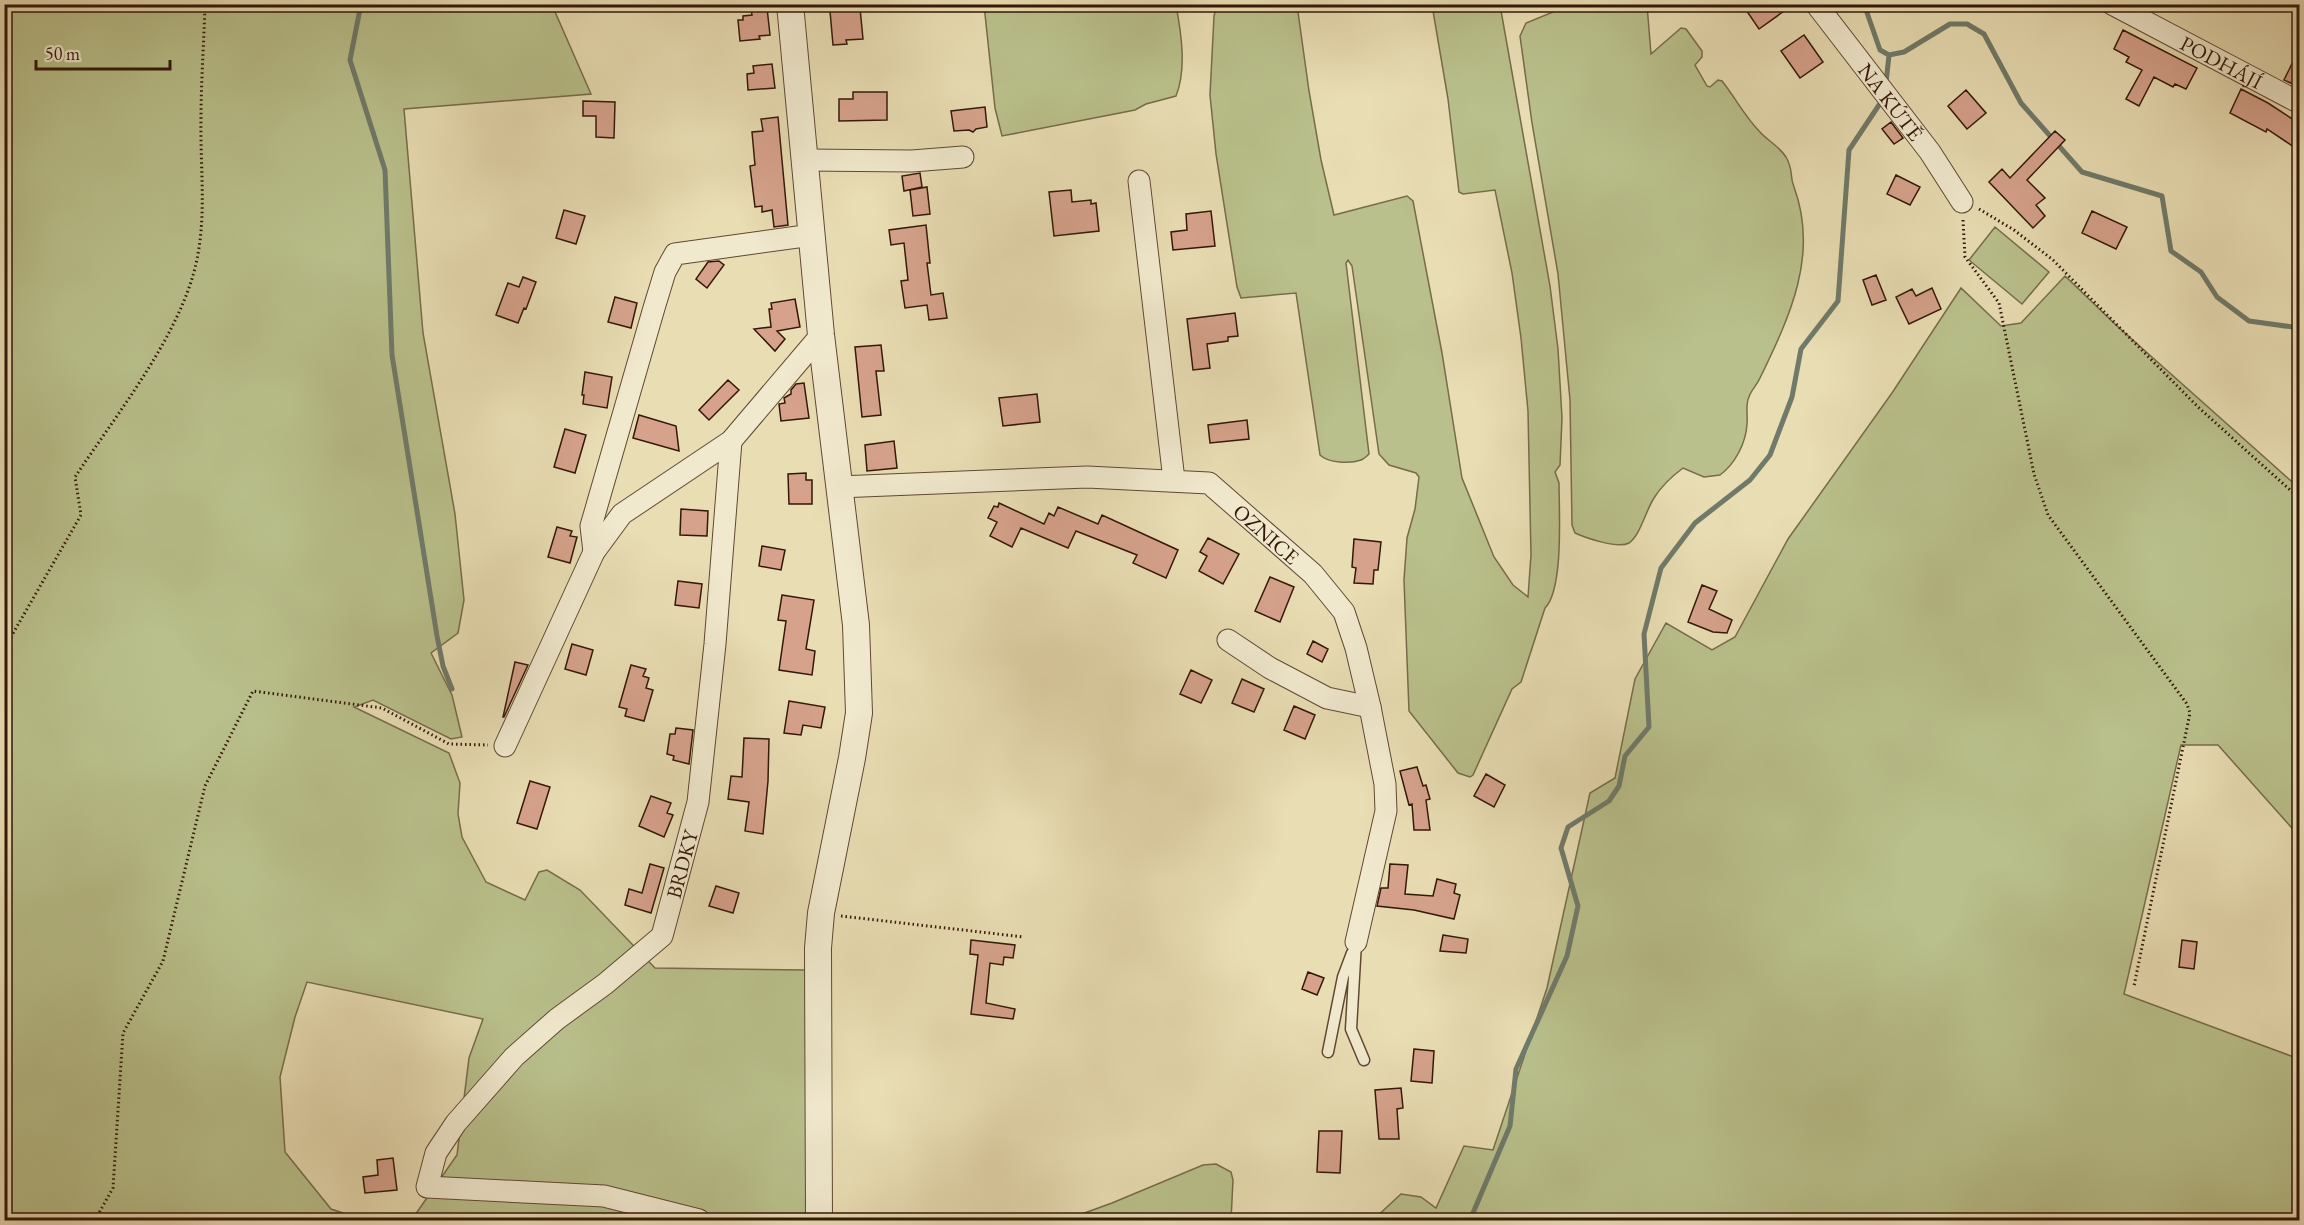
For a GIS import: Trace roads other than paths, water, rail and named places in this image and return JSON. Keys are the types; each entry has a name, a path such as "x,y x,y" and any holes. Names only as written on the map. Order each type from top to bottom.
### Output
{"street":[{"path":"790,4 821,334 856,625 859,713 821,913 818,948 819,1221"},
{"name":"NA KÚTĚ","path":"1816,4 1930,152 1962,202"},
{"name":"PODHÁJÍ","path":"2112,4 2300,103"},
{"path":"805,160 912,161 963,157"},
{"path":"1139,181 1174,480"},
{"path":"594,552 591,525 665,272 675,254 812,236"},
{"path":"505,746 532,692 594,552 622,514 731,441 821,334"},
{"name":"BRDKY","path":"699,1221 604,1196 427,1187 436,1153 456,1123 514,1056 662,936 698,802 715,644 731,441"},
{"name":"OZNICE","path":"838,487 1087,477 1209,483 1313,574 1344,612 1356,648 1385,784 1386,810 1356,942"},
{"path":"1228,640 1270,668 1327,698 1370,707"}],"lane":[{"path":"1356,942 1351,1029 1364,1060"},
{"path":"1328,1052 1343,977 1356,942"},
{"path":"1330,1035 1351,1029"}],"waterway":[{"path":"359,4 350,60 385,170 392,355 437,636 443,666 452,689"},
{"path":"1864,4 1880,50 1889,55 1904,52 1950,24 1967,24 1984,34 2021,103 2082,172 2162,196 2171,251 2201,272 2217,297 2249,321 2300,328"},
{"path":"1886,83 1889,55"},
{"path":"1470,1220 1510,1126 1516,1069 1567,956 1578,906 1561,848 1568,827 1609,801 1619,786 1625,756 1649,727 1644,634 1661,568 1695,523 1750,480 1770,455 1792,397 1801,349 1838,301 1849,150 1879,105"}]}
